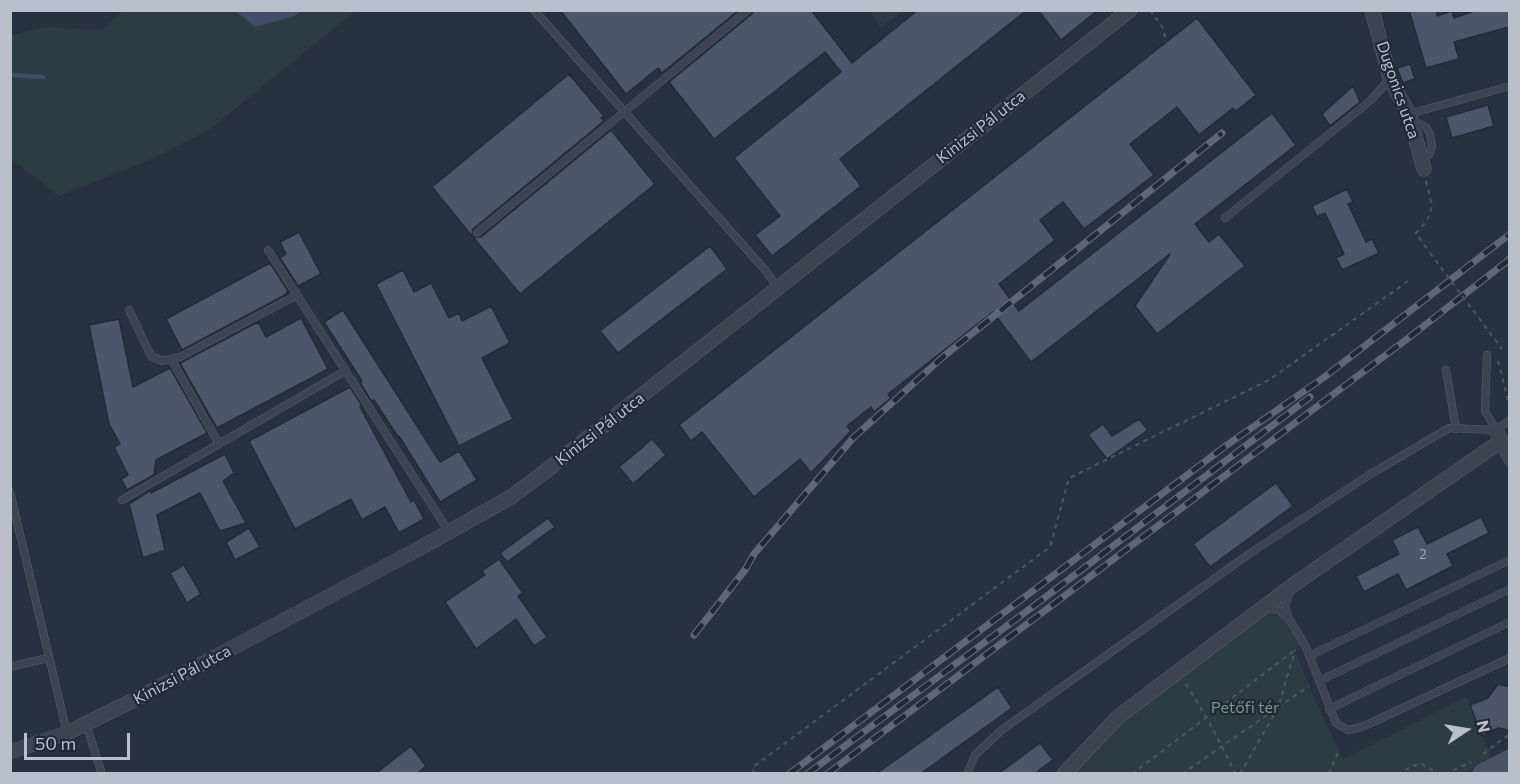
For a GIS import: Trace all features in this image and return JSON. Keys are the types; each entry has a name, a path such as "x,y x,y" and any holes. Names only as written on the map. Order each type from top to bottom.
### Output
{"main road":[{"path":"1483,774 1509,760"}],"street":[{"name":"Kinizsi Pál utca","path":"10,752 67,734 136,699 511,497 1130,10"},
{"name":"Dugonics utca","path":"1372,10 1390,79 1409,117 1422,163"},
{"path":"1064,774 1118,717 1498,435 1509,458"}],"lane":[{"path":"534,10 766,271 777,287"},
{"path":"477,233 748,10"},
{"path":"1225,218 1370,101 1390,79"},
{"path":"1409,117 1509,86"},
{"path":"268,250 449,532"},
{"path":"129,310 151,356 162,361 180,357 297,295"},
{"path":"1487,355 1485,411 1498,435"},
{"path":"171,359 219,444"},
{"path":"122,500 345,370"},
{"path":"1446,370 1456,429"},
{"path":"1498,435 1509,420"},
{"path":"967,774 975,755 1003,729 1230,567 1369,475 1449,428 1498,435"},
{"path":"10,492 67,734"},
{"path":"1309,656 1509,560"},
{"path":"1293,585 1285,604 1288,617 1309,656 1336,723 1348,730 1362,727 1509,658"},
{"path":"1319,681 1509,589"},
{"path":"1265,606 1278,610 1288,617"},
{"path":"1329,709 1509,621"},
{"path":"10,667 48,658"},
{"path":"86,724 102,774"}],"path":[{"path":"1150,10 1163,28 1166,42"},
{"path":"1422,163 1432,206 1427,221 1416,233 1502,350 1496,352 1509,408"},
{"path":"754,774 753,767 1050,547 1069,478 1269,380 1411,279"},
{"path":"1132,774 1207,718 1295,650 1278,708 1238,774 1207,718 1179,671"},
{"path":"1182,774 1308,686"},
{"path":"1504,738 1509,734"},
{"path":"1329,774 1339,750"},
{"path":"1397,774 1420,763 1439,774"}],"green space":[{"path":"122,11 355,11 209,130 154,158 59,196 11,159 10,36 43,27 103,30"},
{"path":"871,11 902,11 880,28"},
{"name":"Petőfi tér","path":"1266,610 1286,620 1303,645 1295,651 1343,759 1466,697 1493,759 1463,774 1066,774 1120,721"}],"water":[{"path":"239,10 302,11 294,16 255,27 238,13"}],"building":[{"path":"560,10 739,10 662,73 658,68 626,94"},
{"path":"753,10 811,10 852,63 918,10 1027,10 840,159 861,186 772,256 755,235 780,216 734,158 841,72 825,52 714,139 669,82 752,14"},
{"path":"1038,10 1098,10 1061,40"},
{"path":"1409,10 1436,10 1437,16 1452,11 1454,18 1477,10 1509,10 1509,27 1454,42 1459,59 1426,68"},
{"path":"1197,18 1256,95 1236,111 1233,108 1199,135 1177,107 1130,144 1154,175 1084,229 1063,202 1040,220 1055,240 999,284 1019,311 1272,113 1296,145 1195,224 1209,242 1219,234 1245,266 1157,334 1135,306 1170,254 1031,362 993,312 888,394 891,398 874,412 871,407 847,426 851,431 811,473 800,459 754,497 702,432 691,441 679,425"},
{"path":"1410,64 1415,79 1403,83 1397,68"},
{"path":"569,74 604,116 601,118 604,121 473,229 472,236 432,187"},
{"path":"1353,86 1360,102 1330,126 1322,114"},
{"path":"1488,105 1494,126 1452,138 1446,117"},
{"path":"611,130 655,184 520,294 473,237 481,237"},
{"path":"1347,189 1353,202 1348,204 1366,242 1372,239 1379,253 1342,270 1336,258 1344,254 1325,213 1317,217 1312,206"},
{"path":"299,232 321,274 298,286 280,258 286,254 280,242"},
{"path":"710,246 727,269 618,353 600,331"},
{"path":"270,263 288,291 285,295 182,350 166,319"},
{"path":"403,270 414,292 431,283 449,318 459,313 462,321 491,306 510,343 482,358 513,419 459,446 376,284"},
{"path":"343,310 440,462 459,451 477,480 440,502 399,436 374,400 371,401 360,382 362,381 324,322"},
{"path":"301,318 328,369 217,428 180,363 258,322 266,337"},
{"path":"119,319 133,387 170,368 207,433 156,460 154,475 127,490 121,479 128,475 114,447 120,444 109,424 89,325"},
{"path":"350,387 411,502 414,500 424,519 399,533 385,507 362,520 351,499 295,529 249,441"},
{"path":"1139,419 1148,430 1107,459 1088,435 1103,424 1112,436"},
{"path":"652,439 666,455 633,484 619,467"},
{"path":"225,454 234,473 223,481 246,523 220,531 200,493 157,515 165,550 143,558 129,504 151,490 151,493"},
{"path":"1276,483 1293,506 1210,567 1193,544"},
{"path":"1481,517 1489,533 1447,554 1453,566 1406,590 1398,574 1364,592 1356,576 1399,554 1392,540 1418,527 1427,544"},
{"path":"548,518 555,527 507,562 500,553"},
{"path":"249,528 260,547 235,560 226,542"},
{"path":"499,559 523,593 518,596 547,637 534,646 516,619 476,649 445,602 485,575 482,571"},
{"path":"184,565 201,594 187,603 170,573"},
{"path":"1498,684 1509,687 1509,730 1498,728 1482,736 1470,705 1488,698"},
{"path":"998,687 1012,708 920,774 876,774"},
{"path":"1040,743 1053,760 1034,774 998,774"},
{"path":"411,746 426,766 417,774 375,774"}],"waterway":[{"path":"10,75 43,77"}],"railway":[{"path":"694,635 745,570 754,554 853,438 944,356 1222,133"},
{"path":"789,774 1227,445 1323,378 1510,234"},
{"path":"827,774 1407,339 1510,259"},
{"path":"807,774 1310,397"}]}
